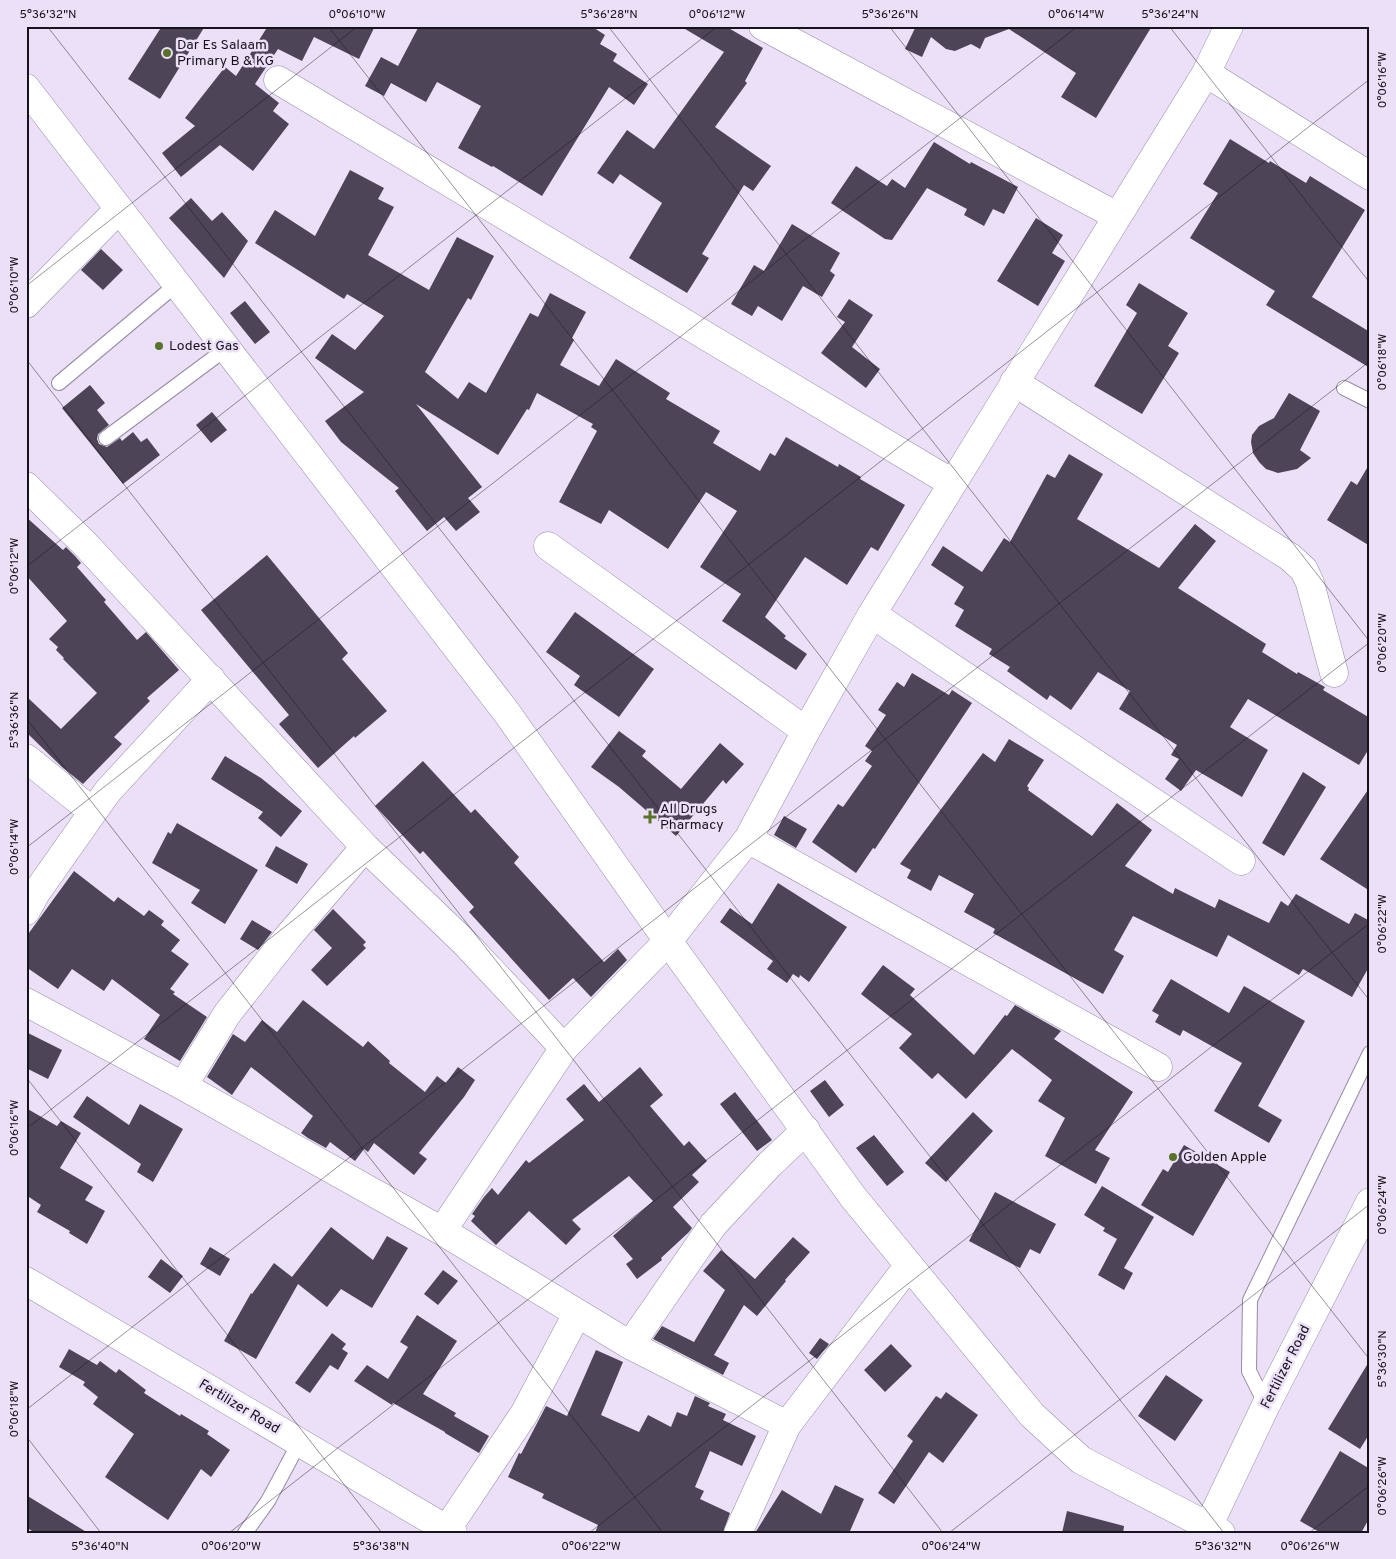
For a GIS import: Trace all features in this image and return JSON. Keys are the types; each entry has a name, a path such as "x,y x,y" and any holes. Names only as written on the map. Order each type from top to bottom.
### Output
{"street":[{"path":"763,26 1118,216"},
{"path":"442,1231 564,1048 668,941 748,840 806,731 872,614 1206,73 1229,26"},
{"path":"1206,73 1370,176"},
{"path":"278,80 952,483"},
{"path":"26,88 507,712 668,941 853,1197 1032,1415 1081,1460 1211,1531"},
{"path":"26,304 119,209"},
{"path":"1014,382 1290,557 1304,570 1310,583 1334,673"},
{"path":"26,486 86,545 365,847 464,942 564,1048"},
{"path":"548,546 806,731"},
{"path":"872,614 1241,861"},
{"path":"26,911 36,893 108,791 211,679"},
{"path":"26,758 93,812"},
{"path":"748,840 1158,1067"},
{"path":"183,1086 227,1014 286,938 365,847"},
{"path":"26,1002 183,1086 442,1231 630,1345 787,1425"},
{"path":"630,1345 713,1225 770,1164 806,1130"},
{"name":"Fertilizer Road","path":"1211,1531 1266,1405 1370,1202"},
{"path":"738,1533 787,1425 909,1265"},
{"name":"Fertilizer Road","path":"26,1281 450,1531"},
{"path":"450,1531 524,1414 577,1314"}],"lane":[{"path":"59,383 177,284"},
{"path":"106,438 227,348"},
{"path":"1344,388 1370,401"},
{"path":"1266,1405 1249,1371 1250,1300 1370,1052"},
{"path":"245,1533 268,1501 299,1443"}],"building":[{"name":"Dar Es Salaam Primary B & KG","path":"162,26 205,26 160,99 128,79"},
{"path":"268,26 375,26 359,59 314,37 302,61 278,49 255,84 279,103 273,111 289,124 253,171 220,145 181,177 162,153 195,126 185,118 225,67 236,76"},
{"path":"419,26 591,26 605,35 600,44 617,54 613,61 648,84 634,105 609,87 542,196 493,166 458,148 481,106 437,82 426,102 391,83 384,96 365,86 381,57 398,66"},
{"path":"680,26 725,26 763,48 745,81 747,83 715,127 771,166 753,191 744,185 702,254 709,258 687,293 629,258 662,203 620,174 613,184 597,173 627,130 654,149 724,52"},
{"path":"916,26 1152,26 1096,118 1061,97 1076,73 1009,29 985,38 980,49 971,44 955,51 946,49 931,37 922,57 905,49"},
{"path":"1230,139 1306,183 1310,176 1365,210 1312,297 1370,332 1370,368 1266,305 1275,291 1190,238 1218,193 1203,184"},
{"path":"934,142 970,164 971,162 1018,187 1004,214 993,209 984,226 964,215 967,209 927,188 892,240 885,239 831,203 856,166 887,186 892,179 905,188"},
{"path":"350,170 384,188 378,199 394,207 368,255 429,290 457,237 494,256 471,300 468,298 425,372 458,399 469,382 486,393 530,313 538,317 550,293 586,312 572,338 574,340 560,365 599,386 616,359 670,393 666,399 720,431 713,443 760,471 770,453 775,456 786,437 838,467 839,464 861,477 860,479 905,505 878,551 871,547 847,585 805,557 765,617 786,636 784,638 807,654 796,670 722,621 741,594 700,567 737,511 706,492 668,549 609,510 601,524 559,502 597,431 591,427 593,424 537,393 529,410 527,409 498,455 416,404 482,487 468,498 480,512 456,531 444,517 427,531 395,491 399,488 341,442 325,421 364,392 315,358 332,334 355,350 384,316 347,294 344,299 255,243 275,210 315,236"},
{"path":"191,198 212,221 222,212 248,241 224,278 169,218"},
{"path":"1036,218 1063,235 1052,253 1065,261 1038,306 997,281"},
{"path":"792,224 840,253 830,271 835,275 822,297 803,286 782,321 758,306 752,316 731,304 754,265 764,271"},
{"path":"101,249 123,270 103,290 81,270"},
{"path":"1139,283 1188,313 1168,346 1179,353 1142,414 1094,386 1137,313 1126,305"},
{"path":"849,299 873,315 852,347 880,369 866,388 821,353 845,322 837,317"},
{"path":"245,301 270,332 255,344 230,313"},
{"path":"90,385 105,403 97,410 109,425 98,434 99,444 107,447 120,438 122,441 133,432 141,442 147,438 160,455 123,484 62,408"},
{"path":"1289,393 1320,411 1300,450 1311,458 1297,469 1278,473 1266,469 1259,462 1253,453 1251,442 1252,435 1259,426 1274,418"},
{"path":"212,412 227,430 211,443 196,425"},
{"path":"1069,454 1103,474 1077,519 1159,568 1195,524 1216,541 1178,588 1266,644 1262,652 1297,674 1298,672 1325,687 1323,690 1370,718 1370,747 1359,765 1248,699 1230,727 1268,750 1242,797 1196,770 1181,791 1165,779 1179,759 1171,755 1177,745 1119,709 1130,691 1098,672 1071,710 1050,695 1047,700 1007,671 1010,667 989,654 992,649 955,626 964,610 954,604 964,587 931,565 943,546 982,572 1004,538 1010,542 1047,474 1055,478"},
{"path":"1370,463 1370,546 1327,520 1351,481 1357,485"},
{"path":"26,517 63,550 66,547 75,556 81,563 77,567 137,640 146,632 179,670 147,698 150,701 114,737 122,744 83,784 62,767 26,732 26,696 61,729 97,693 63,659 56,650 58,647 49,639 67,621 26,575"},
{"path":"267,555 348,653 342,659 387,711 355,738 354,736 318,768 279,724 289,715 201,610"},
{"path":"575,612 654,669 619,717 574,685 580,676 546,652"},
{"path":"912,673 949,695 952,690 972,703 875,849 873,848 856,873 812,842 838,804 843,807 872,766 865,761 872,751 865,746 886,715 878,710 897,682 904,687"},
{"path":"619,731 646,751 642,756 681,789 720,743 744,764 726,784 723,780 676,836 619,787 591,767"},
{"path":"1009,739 1044,760 1027,786 1028,790 1092,836 1117,803 1152,830 1125,866 1173,894 1175,888 1215,908 1219,899 1269,923 1281,901 1288,906 1296,894 1349,924 1355,913 1370,921 1370,965 1352,997 1303,969 1299,975 1228,935 1217,957 1133,916 1114,950 1124,956 1103,994 993,933 995,929 964,912 974,894 939,875 931,891 907,878 911,870 900,864 983,753 995,762"},
{"path":"225,756 261,778 302,811 281,837 258,818 263,812 211,779"},
{"path":"423,761 471,813 475,809 519,857 514,863 604,962 618,949 627,960 591,997 573,978 549,1000 469,912 474,907 423,851 420,854 375,806"},
{"path":"1303,772 1326,787 1284,856 1262,843"},
{"path":"1370,787 1370,891 1320,859"},
{"path":"784,816 807,829 796,848 774,835"},
{"path":"177,823 258,870 225,924 191,903 200,890 152,863 168,832 171,834"},
{"path":"276,846 308,864 297,884 265,866"},
{"path":"74,871 114,902 118,897 144,916 149,910 164,921 161,925 180,940 171,951 189,964 170,989 175,992 173,994 207,1017 180,1061 144,1039 160,1015 112,979 104,991 72,969 58,989 26,967 26,937"},
{"path":"778,883 847,927 809,982 800,975 799,978 793,974 787,983 767,969 773,961 720,922 730,908 752,924"},
{"path":"333,909 366,942 363,945 366,948 327,986 311,970 332,948 314,930"},
{"path":"252,920 272,932 258,950 240,939"},
{"path":"883,965 915,989 910,995 974,1055 1015,1005 1061,1031 1054,1039 1133,1092 1095,1150 1110,1158 1096,1184 1045,1156 1065,1118 1038,1101 1052,1080 1012,1049 966,1099 938,1073 932,1079 899,1048 912,1034 861,994"},
{"path":"1171,979 1229,1013 1244,986 1305,1021 1258,1106 1282,1120 1269,1143 1214,1111 1242,1063 1183,1030 1180,1036 1155,1022 1159,1015 1152,1011"},
{"path":"303,1000 363,1047 368,1041 390,1061 389,1063 425,1092 437,1076 446,1083 458,1067 475,1080 464,1097 419,1153 427,1159 414,1175 374,1143 368,1152 364,1149 355,1161 330,1142 326,1148 308,1138 301,1133 313,1116 251,1067 232,1095 207,1077 233,1034 245,1042 262,1020 277,1032"},
{"path":"26,1032 62,1050 48,1079 26,1068"},
{"path":"640,1067 663,1095 650,1106 684,1146 689,1141 707,1161 692,1175 699,1182 673,1207 692,1228 689,1232 661,1258 662,1260 637,1279 626,1264 633,1259 613,1236 653,1201 629,1176 572,1220 581,1229 566,1245 529,1211 496,1245 471,1221 475,1216 472,1214 484,1197 492,1188 498,1195 526,1160 529,1163 584,1120 566,1099 584,1084 599,1102"},
{"path":"825,1080 844,1105 829,1117 810,1091"},
{"path":"735,1092 772,1140 757,1151 720,1104"},
{"path":"87,1096 129,1125 140,1104 183,1129 153,1182 137,1172 141,1164 73,1117"},
{"path":"26,1108 57,1126 61,1121 81,1133 60,1168 93,1187 85,1200 105,1211 87,1244 69,1233 70,1231 37,1212 41,1205 26,1195"},
{"path":"973,1112 993,1131 946,1182 925,1163"},
{"path":"874,1135 904,1172 887,1186 856,1148"},
{"path":"1184,1145 1230,1172 1193,1236 1141,1205 1163,1169 1168,1172"},
{"path":"1102,1186 1154,1217 1124,1268 1133,1273 1124,1290 1098,1275 1117,1239 1103,1231 1105,1228 1084,1215"},
{"path":"995,1192 1056,1224 1040,1254 1030,1249 1020,1268 969,1241"},
{"path":"331,1227 373,1260 387,1236 408,1248 372,1308 341,1289 327,1307 298,1284 256,1359 224,1341 251,1293 274,1263 292,1277"},
{"path":"793,1237 810,1252 757,1316 744,1305 714,1355 729,1363 723,1375 653,1339 662,1326 694,1342 725,1290 703,1271 721,1250 755,1279"},
{"path":"210,1247 230,1259 220,1276 200,1264"},
{"path":"161,1259 183,1276 170,1293 148,1277"},
{"path":"443,1270 458,1281 438,1305 424,1294"},
{"path":"417,1315 457,1341 423,1394 456,1413 454,1416 489,1436 479,1453 393,1403 392,1405 354,1381 367,1365 388,1379 408,1347 400,1342"},
{"path":"332,1333 346,1344 342,1349 348,1353 338,1370 330,1365 310,1393 295,1383"},
{"path":"820,1338 829,1344 817,1359 809,1353"},
{"path":"891,1344 912,1366 885,1392 864,1370"},
{"path":"69,1349 97,1365 100,1361 116,1373 119,1369 146,1390 144,1393 180,1416 181,1414 209,1431 207,1434 230,1450 211,1477 201,1469 168,1520 105,1477 134,1434 93,1404 98,1397 83,1385 85,1382 59,1367"},
{"path":"596,1350 623,1362 601,1415 639,1432 648,1415 671,1427 677,1412 687,1416 695,1396 710,1403 708,1406 726,1414 723,1420 756,1436 742,1466 710,1451 695,1487 704,1491 700,1499 730,1513 723,1533 595,1533 598,1525 542,1498 544,1494 508,1477 519,1453 521,1454 546,1406 567,1416"},
{"path":"1370,1360 1370,1433 1360,1449 1328,1429"},
{"path":"1166,1375 1203,1400 1175,1441 1138,1416"},
{"path":"946,1392 978,1415 943,1463 929,1452 894,1504 878,1493 913,1441 907,1436 936,1396 941,1399"},
{"path":"1340,1451 1370,1469 1370,1517 1361,1533 1321,1533 1300,1521"},
{"path":"835,1485 864,1499 850,1531 852,1533 755,1533 782,1490 821,1514"},
{"path":"26,1495 88,1533 35,1533 26,1527"},
{"path":"1067,1511 1124,1526 1123,1533 1062,1533"}],"place":[{"name":"Dar Es Salaam Primary B & KG","path":"167,53"},
{"name":"Lodest Gas","path":"159,346"},
{"name":"All Drugs Pharmacy","path":"650,817"},
{"name":"Golden Apple","path":"1173,1157"}]}
